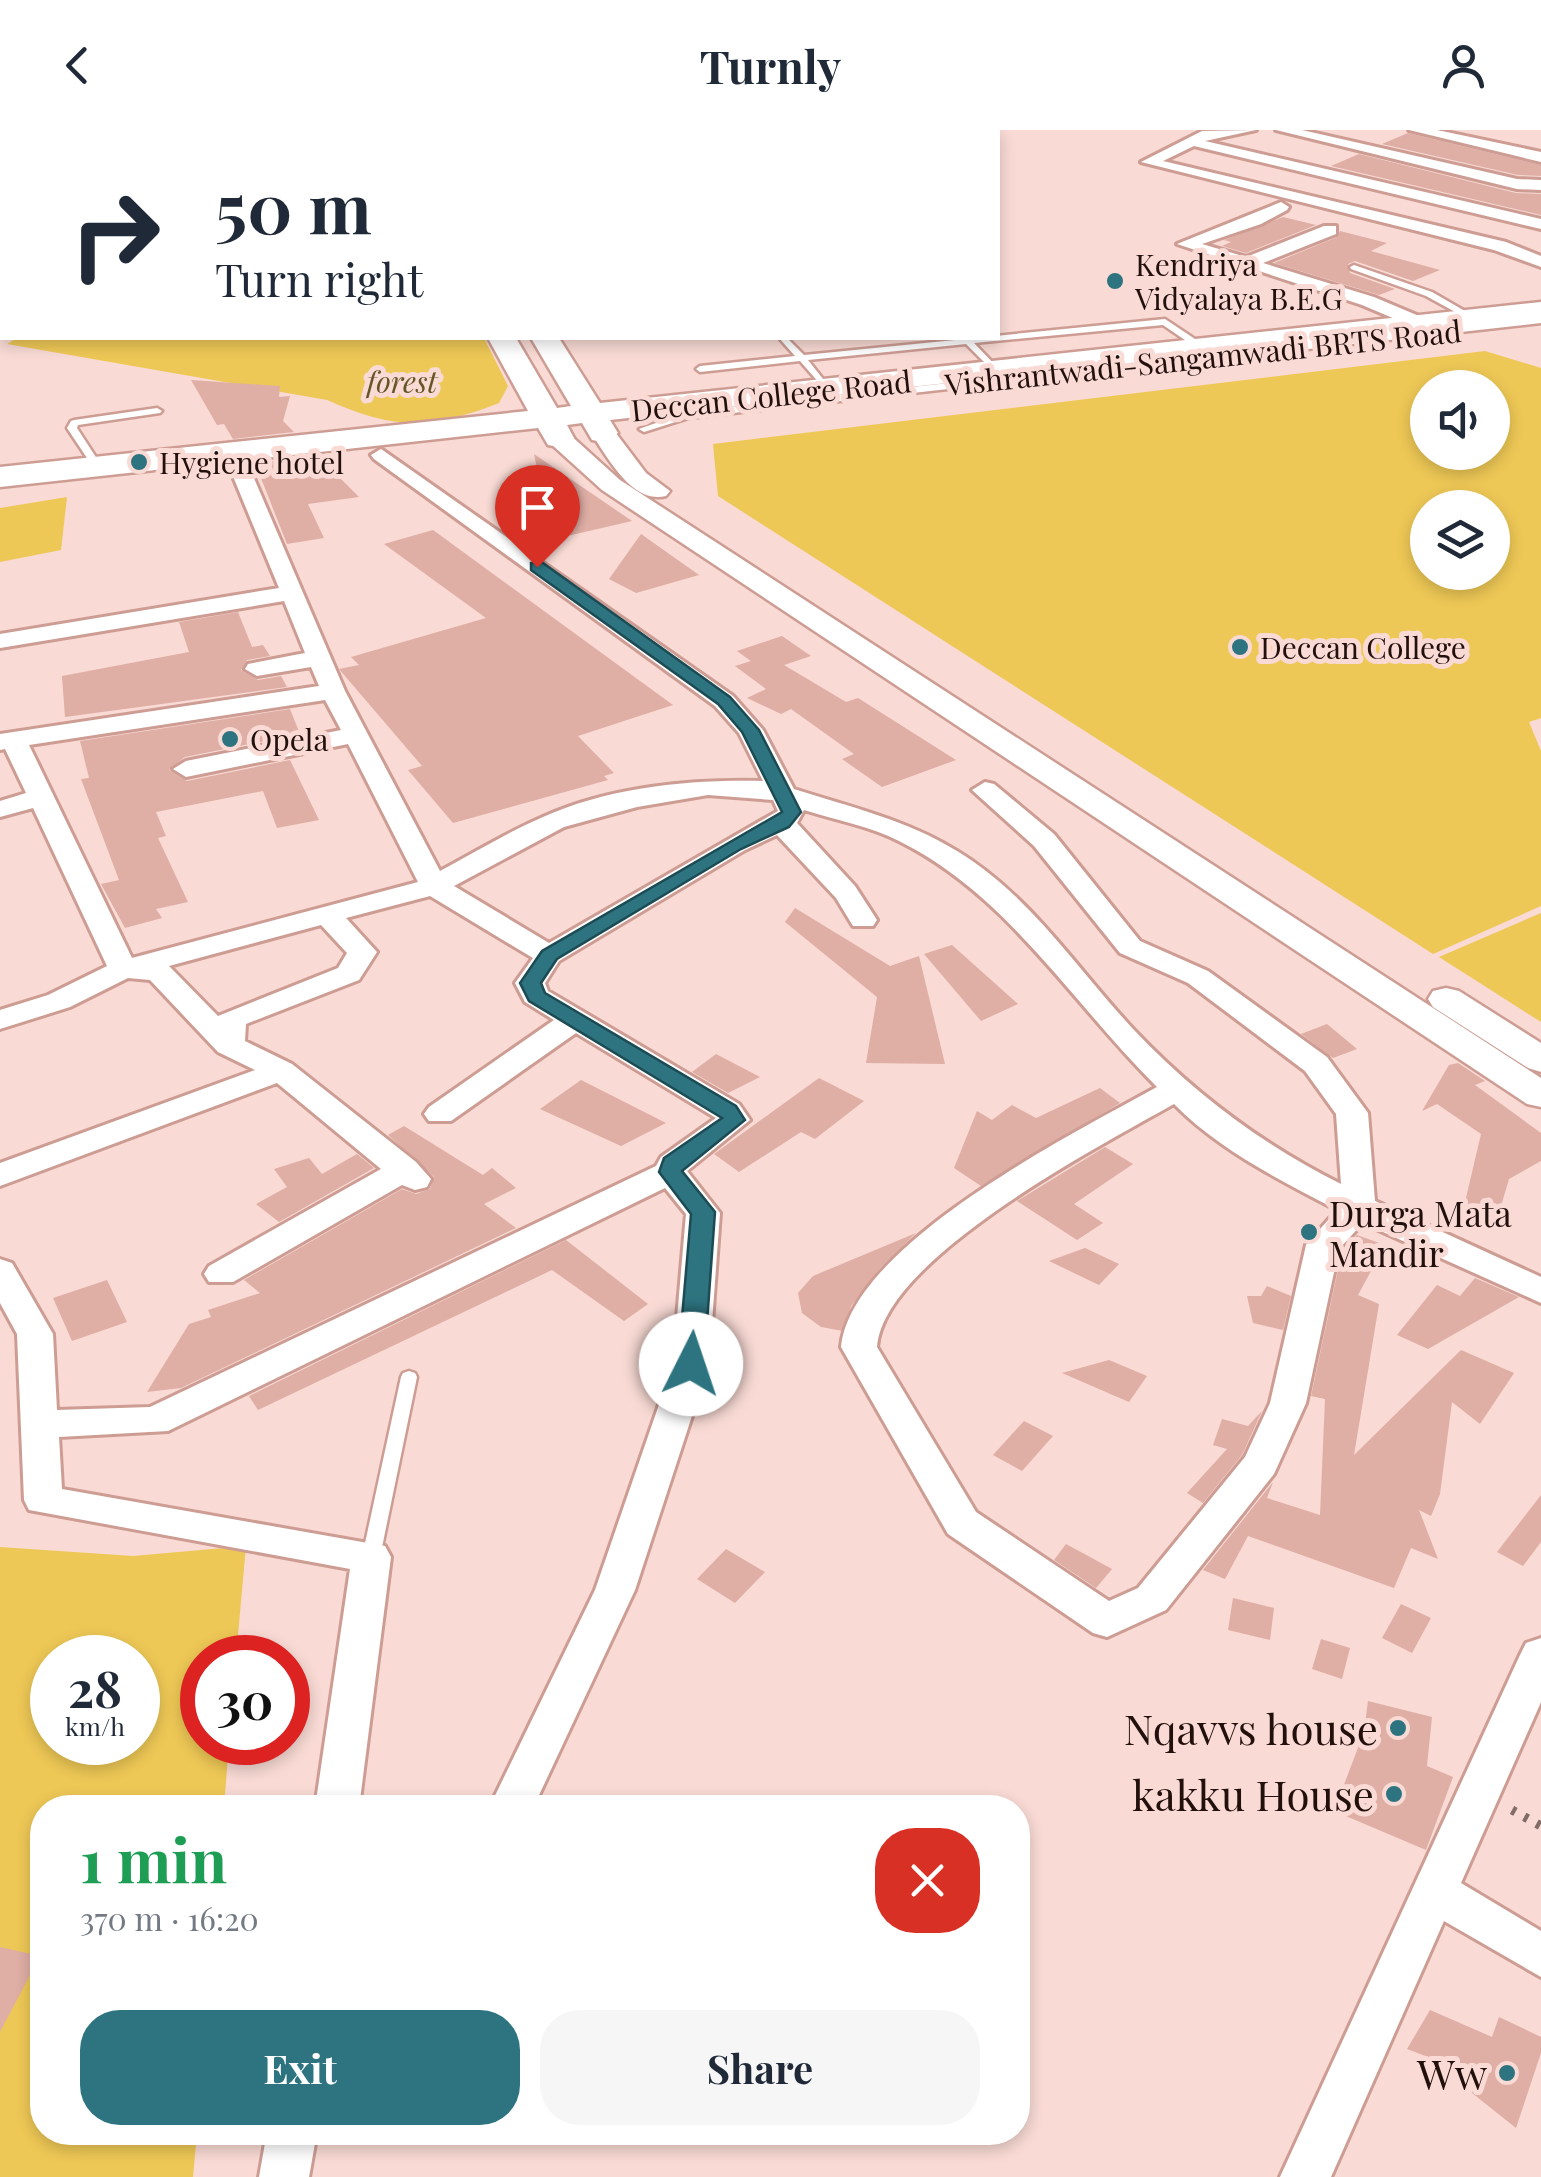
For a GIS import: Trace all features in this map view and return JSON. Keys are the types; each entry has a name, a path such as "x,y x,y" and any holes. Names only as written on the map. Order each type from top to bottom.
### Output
{"main road":[{"name":"Deccan College Road","path":"644,419 827,389 1541,310"},
{"name":"Deccan College Road","path":"0,477 554,429 1541,329"},
{"path":"503,340 554,429"},
{"path":"546,340 597,424"},
{"name":"Deccan College Road","path":"0,493 381,455 554,429"}],"street":[{"path":"1249,130 1199,135 1149,162 1500,246 1541,262"},
{"path":"1283,130 1530,187 1541,185"},
{"path":"1416,130 1541,157"},
{"path":"1199,135 1541,224"},
{"path":"1281,207 1255,222 1185,244 1368,301 1420,324"},
{"path":"1247,263 1330,230"},
{"path":"597,424 636,478 1541,1060"},
{"path":"554,429 611,486 1541,1095"},
{"path":"381,455 724,701 750,730 808,858 851,893 863,920"},
{"path":"240,469 334,691 434,886 549,955"},
{"path":"0,641 292,594"},
{"path":"257,669 319,658"},
{"path":"123,968 44,796 7,741 334,691"},
{"path":"186,768 356,736"},
{"path":"0,1020 59,1000 123,968 434,886 555,822 635,799 728,785 784,810 905,833 985,882 1020,914 1050,956 1204,1116 1271,1160 1359,1207 1541,1291"},
{"path":"984,790 1044,840 1130,947 1198,977 1316,1064 1352,1113 1359,1207 1323,1245 1302,1324 1288,1403 1261,1464 1152,1599 1107,1621 962,1522 859,1348 863,1319 920,1256 990,1201 1177,1089"},
{"path":"0,809 44,796"},
{"path":"670,1172 672,1164 734,1120 728,1111 536,996 530,983 549,955 735,844 784,810"},
{"path":"229,1045 231,1019 350,974 362,952 327,915"},
{"path":"123,968 159,972 229,1045 281,1071 410,1175 221,1274"},
{"path":"440,1114 575,1020"},
{"path":"0,1175 281,1071"},
{"path":"40,1424 155,1421 670,1172"},
{"path":"517,1795 615,1590 691,1364 703,1212 670,1172"},
{"path":"0,1271 34,1334 43,1500 371,1557 339,1795"},
{"path":"1305,2177 1541,1656"},
{"path":"1433,1890 1541,1956"}],"lane":[{"path":"1354,267 1429,294 1474,318"},
{"name":"Vishrantwadi-Sangamwadi BRTS Road","path":"687,415 1541,320"},
{"path":"1000,339 1165,322 1201,347"},
{"path":"785,340 827,389"},
{"path":"700,369 989,340"},
{"path":"969,342 994,370"},
{"path":"98,468 72,428 74,423 157,411"},
{"path":"644,419 687,415"},
{"path":"644,419 687,415"},
{"path":"371,1557 410,1377"}],"green space":[{"name":"forest","path":"14,340 485,340 508,386 499,403 452,418 412,423 373,417 327,400 7,344"},
{"name":"Deccan College","path":"1485,351 1541,368 1541,718 1529,722 1541,751 1541,906 1433,954 718,496 713,444"},
{"path":"67,497 61,550 0,562 0,508"},
{"path":"1541,913 1541,1022 1439,957"},
{"path":"246,1546 238,1635 180,1635 180,1765 227,1765 225,1795 30,1795 30,2145 196,2145 193,2177 0,2177 0,1547 133,1556"}],"building":[{"path":"1408,133 1541,165 1541,176 1518,175 1382,144"},
{"path":"1359,154 1516,193 1541,194 1541,215 1331,166"},
{"path":"1283,217 1316,225 1246,253 1222,246 1231,242 1224,240"},
{"path":"1340,231 1387,243 1371,251 1440,270 1413,281 1355,261 1348,264 1350,273 1395,289 1379,295 1274,263 1337,237"},
{"path":"191,380 280,386 279,397 290,396 283,421 294,432 233,439 224,424 217,425"},
{"path":"534,454 632,521 563,537 520,504 543,497"},
{"path":"318,456 359,497 308,504 324,538 287,544 255,463"},
{"path":"433,530 673,705 578,736 614,773 604,776 608,780 453,823 408,770 422,766 339,669 359,665 351,657 486,618 384,544"},
{"path":"641,534 699,575 636,593 609,579"},
{"path":"238,612 252,647 263,645 270,656 247,660 241,670 258,680 281,676 287,687 65,717 62,676 189,652 179,622"},
{"path":"782,636 811,656 784,665 846,702 858,698 956,760 882,787 842,759 854,754 791,709 781,714 747,698 766,689 735,666 751,661 737,651"},
{"path":"290,709 300,734 185,757 169,770 187,781 290,760 319,820 277,828 263,791 156,812 166,836 158,838 188,902 156,909 162,918 125,928 101,884 119,880 81,779 89,778 80,741"},
{"path":"795,908 890,966 919,956 945,1064 866,1063 877,997 785,922"},
{"path":"952,945 1018,1004 981,1021 924,954"},
{"path":"1327,1024 1357,1049 1333,1058 1301,1034"},
{"path":"716,1054 760,1077 728,1093 692,1072"},
{"path":"1458,1063 1485,1081 1475,1085 1541,1133 1541,1161 1509,1179 1496,1223 1462,1215 1481,1134 1437,1104 1422,1111 1449,1065"},
{"path":"819,1078 864,1101 815,1139 801,1132 739,1172 714,1154"},
{"path":"581,1080 666,1123 621,1146 540,1109"},
{"path":"1100,1088 1120,1103 981,1186 954,1168 977,1111 992,1120 1012,1105 1036,1118"},
{"path":"404,1126 483,1175 492,1168 516,1188 484,1204 516,1228 181,1388 147,1392 189,1324 211,1317 208,1310 260,1293 244,1280 402,1189 416,1194 430,1189 434,1177 388,1135"},
{"path":"1105,1147 1133,1164 1074,1204 1103,1223 1077,1240 1017,1201"},
{"path":"357,1154 374,1168 279,1222 256,1204 287,1187 274,1169 309,1158 322,1174"},
{"path":"916,1233 880,1268 851,1306 843,1331 821,1327 802,1313 798,1293 813,1276"},
{"path":"1357,1235 1385,1245 1358,1295 1379,1304 1354,1455 1461,1350 1514,1373 1480,1424 1452,1402 1440,1494 1431,1516 1419,1510 1438,1559 1411,1548 1394,1588 1248,1536 1225,1579 1203,1570 1273,1482 1267,1498 1320,1515 1325,1399 1311,1396 1342,1251"},
{"path":"566,1240 648,1304 624,1321 552,1270 258,1410 249,1396"},
{"path":"1085,1248 1119,1264 1099,1285 1049,1261"},
{"path":"1475,1278 1519,1297 1428,1349 1397,1335 1437,1285 1460,1296"},
{"path":"107,1280 127,1322 72,1341 53,1298"},
{"path":"1267,1286 1291,1296 1283,1330 1253,1323 1247,1296 1261,1296"},
{"path":"1109,1360 1147,1376 1129,1402 1062,1373"},
{"path":"1262,1411 1242,1455 1203,1503 1187,1493 1227,1449 1213,1445 1222,1419 1248,1426"},
{"path":"1024,1421 1053,1436 1022,1471 993,1455"},
{"path":"1541,1495 1541,1542 1523,1566 1497,1552"},
{"path":"1066,1544 1112,1569 1096,1588 1054,1560"},
{"path":"726,1549 765,1572 735,1603 697,1579"},
{"path":"1233,1598 1274,1608 1270,1640 1228,1630"},
{"path":"1401,1604 1431,1618 1412,1653 1382,1638"},
{"path":"1321,1639 1350,1648 1342,1679 1312,1669"},
{"name":"kakku House","path":"1368,1701 1432,1717 1427,1766 1453,1777 1426,1850 1334,1811 1364,1732"},
{"path":"0,1947 30,1954 30,1975 0,2032"},
{"path":"1430,2010 1492,2037 1499,2017 1541,2037 1541,2053 1516,2128 1472,2093 1478,2076 1407,2049"}],"place":[{"name":"Kendriya Vidyalaya B.E.G","path":"1115,281"},
{"name":"Hygiene hotel","path":"139,462"},
{"name":"Deccan College","path":"1240,647"},
{"name":"Opela","path":"230,739"},
{"name":"Durga Mata Mandir","path":"1309,1232"},
{"name":"Nqavvs house","path":"1398,1728"},
{"name":"kakku House","path":"1394,1794"},
{"name":"Ww","path":"1507,2073"}],"route":[{"path":"537,567 724,701 750,730 792,812 783,823 735,844 549,955 535,970 530,983 536,996 728,1111 734,1120 672,1164 670,1172 674,1181 700,1203 703,1212 691,1364"}]}
